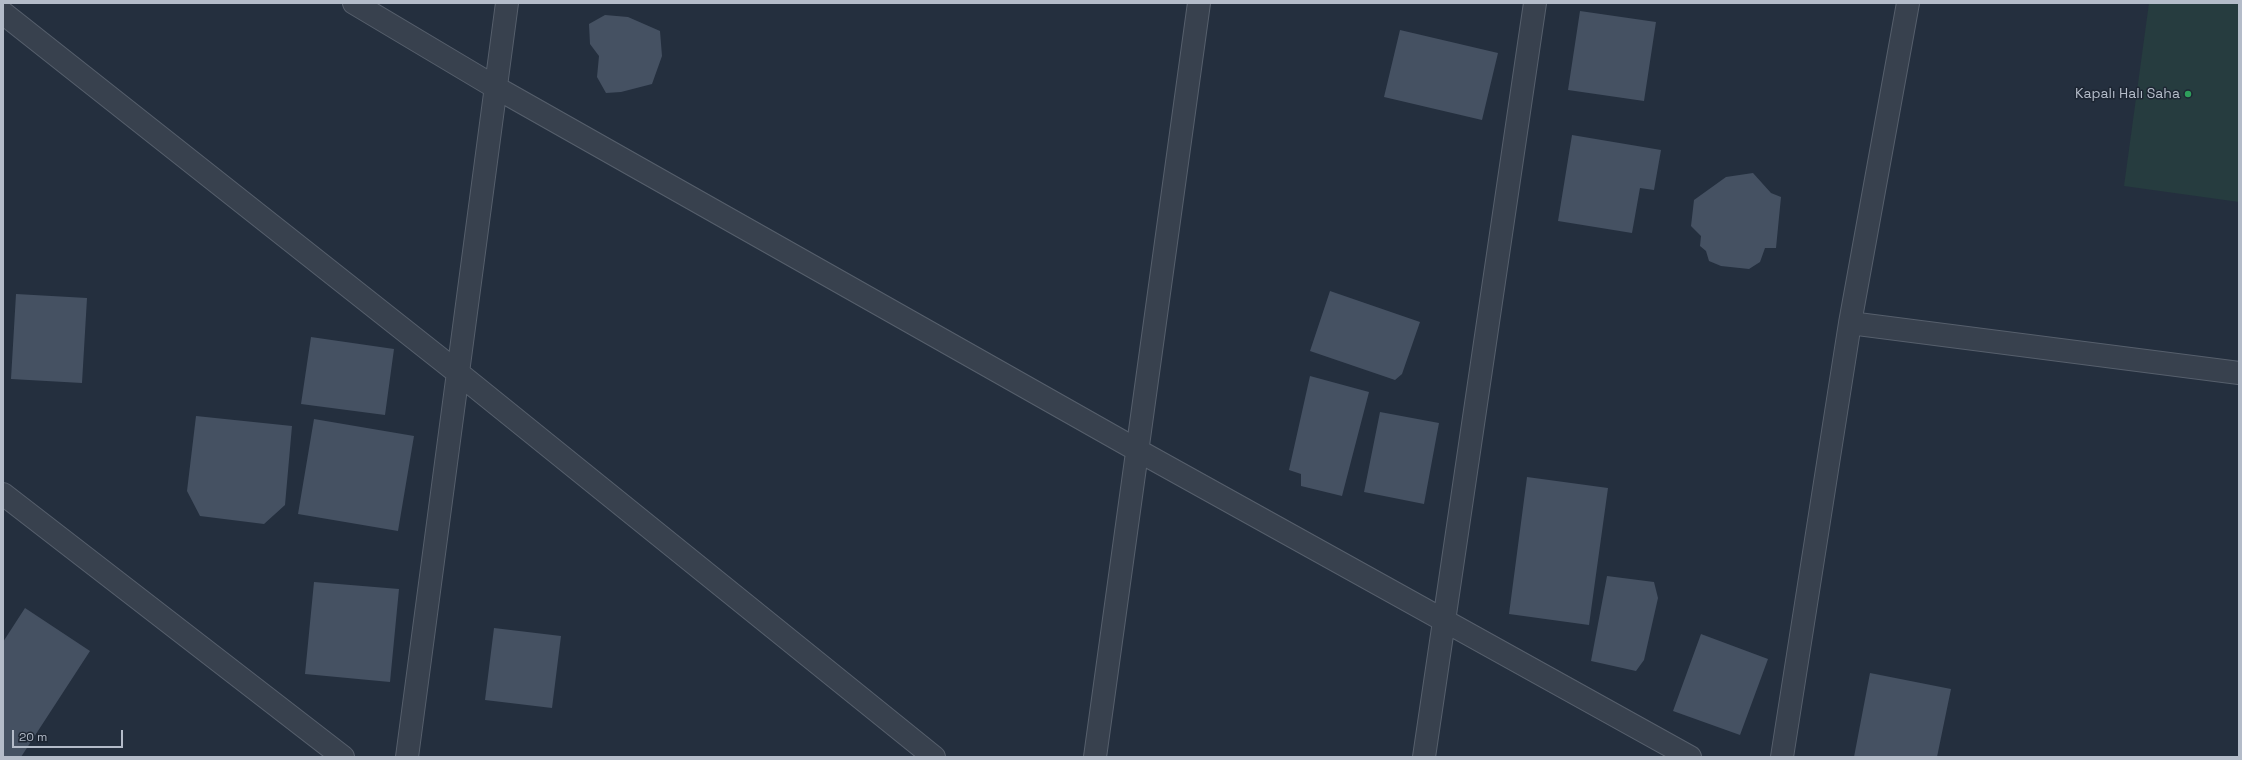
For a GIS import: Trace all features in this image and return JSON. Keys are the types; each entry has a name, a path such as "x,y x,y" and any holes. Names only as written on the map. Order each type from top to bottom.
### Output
{"street":[{"path":"354,3 495,87 1137,450 1444,622 1690,757"},
{"path":"407,757 506,3"},
{"path":"1095,757 1199,3"},
{"path":"1424,757 1535,3"},
{"path":"1782,757 1850,323 1908,3"},
{"path":"3,13 458,372 934,757"},
{"path":"1850,323 2239,373"},
{"path":"3,494 343,757"}],"green space":[{"name":"Kapalı Halı Saha","path":"2149,3 2239,3 2239,202 2124,186"}],"building":[{"path":"1580,11 1656,22 1644,101 1568,90"},
{"path":"605,15 628,17 660,31 662,56 652,84 621,92 606,93 597,77 599,56 590,44 589,24"},
{"path":"1400,30 1498,53 1482,120 1384,97"},
{"path":"1572,135 1661,150 1654,190 1640,188 1632,233 1558,221"},
{"path":"1753,173 1771,193 1781,197 1776,248 1765,248 1760,262 1749,269 1721,266 1709,261 1706,251 1700,246 1701,236 1691,226 1694,200 1726,177"},
{"path":"1330,291 1420,322 1402,374 1395,380 1310,351"},
{"path":"16,294 87,298 82,383 11,379"},
{"path":"311,337 394,349 385,415 301,404"},
{"path":"1310,376 1369,392 1342,496 1301,486 1301,474 1289,470"},
{"path":"1380,412 1439,423 1424,504 1364,492"},
{"path":"196,416 292,426 285,505 264,524 200,516 187,491"},
{"path":"314,419 414,436 398,531 298,514"},
{"path":"1527,477 1608,488 1589,625 1509,614"},
{"path":"1607,576 1654,582 1658,598 1644,660 1636,671 1591,661"},
{"path":"314,582 399,589 390,682 305,674"},
{"path":"25,608 90,651 21,757 3,757 3,642"},
{"path":"494,628 561,636 552,708 485,700"},
{"path":"1701,634 1768,659 1740,735 1673,711"},
{"path":"1870,673 1951,689 1937,757 1854,757"}],"place":[{"name":"Kapalı Halı Saha","path":"2188,94"}]}
